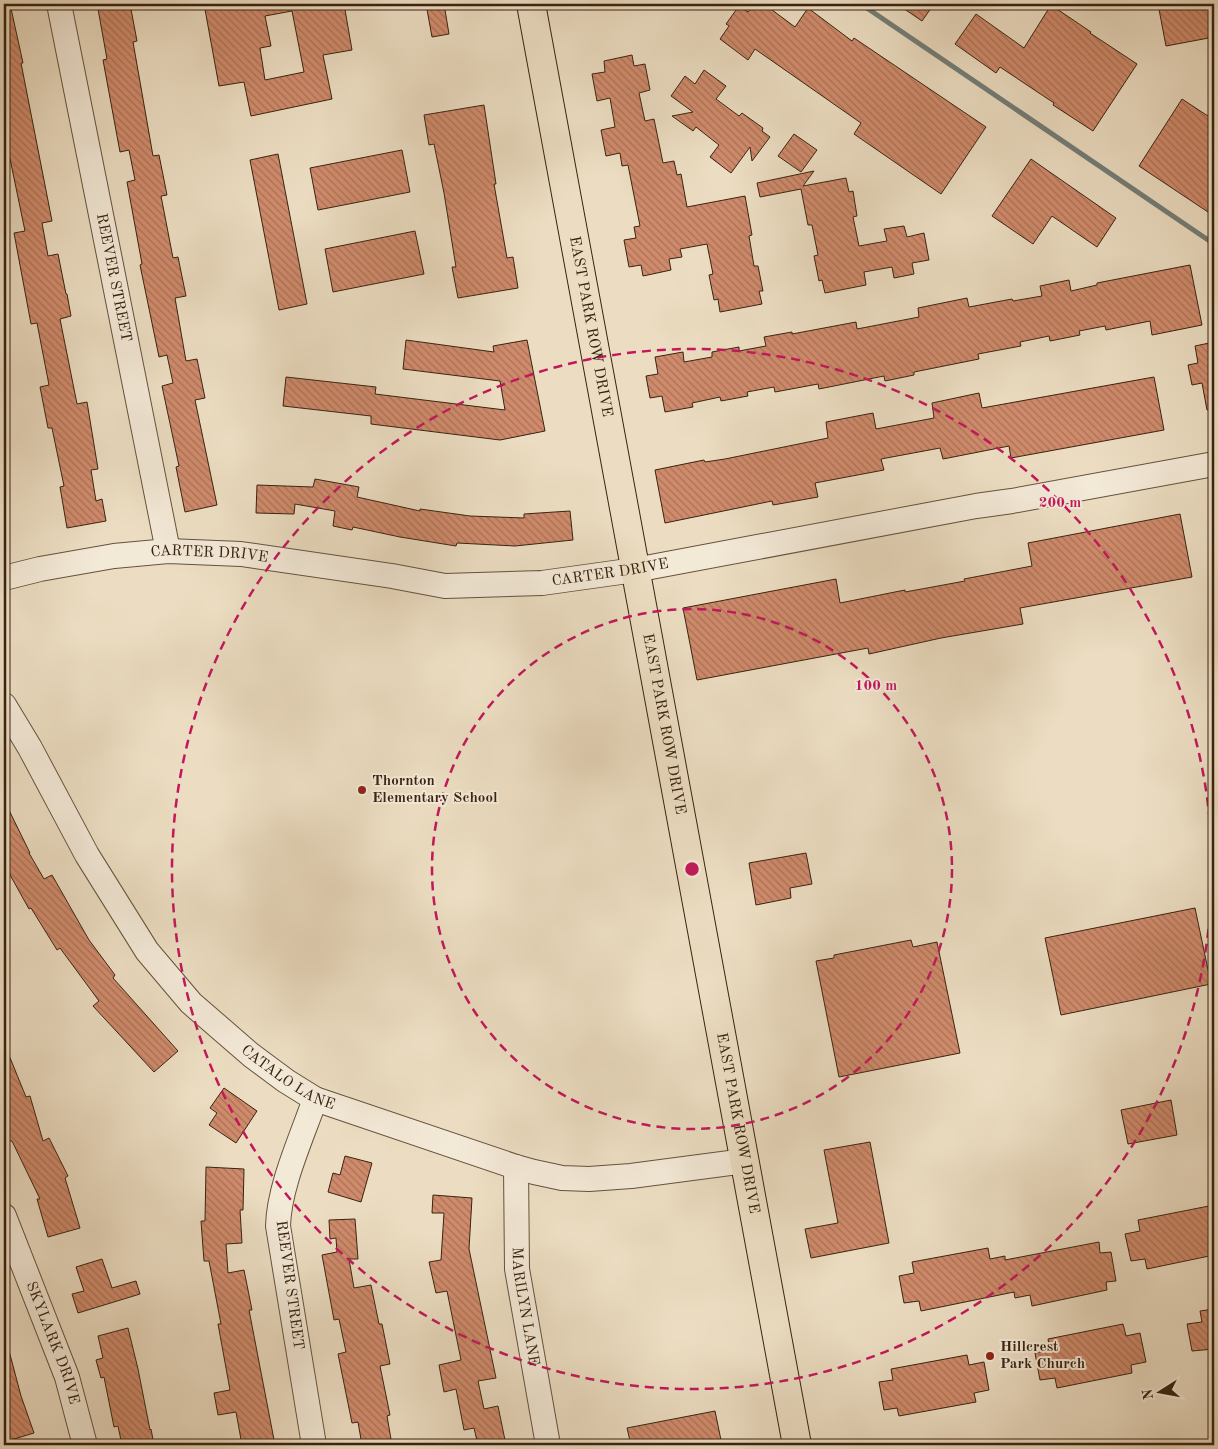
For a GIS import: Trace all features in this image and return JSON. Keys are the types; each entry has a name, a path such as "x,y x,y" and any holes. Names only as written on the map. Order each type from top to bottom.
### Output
{"main road":[{"name":"EAST PARK ROW DRIVE","path":"531,4 797,1445"}],"street":[{"name":"REEVER STREET","path":"59,4 168,551"},
{"name":"CARTER DRIVE","path":"4,578 40,569 114,556 168,551 246,554 445,586 542,583 635,570 976,506 1214,464"},
{"name":"CATALO LANE","path":"4,705 30,748 87,855 148,951 198,1010 251,1055 286,1081 315,1098 516,1167 562,1178 590,1179 631,1176 745,1161"},
{"name":"REEVER STREET","path":"314,1445 278,1226 278,1208 315,1098"},
{"name":"MARILYN LANE","path":"516,1167 517,1269 548,1445"},
{"name":"SKYLARK DRIVE","path":"4,1216 66,1377 85,1445"}],"building":[{"path":"4,4 10,4 23,63 21,63 52,221 42,223 48,256 58,254 67,294 71,316 60,319 77,404 87,402 98,469 91,470 96,501 102,499 106,521 67,528 60,487 64,486 52,428 48,428 40,387 49,385 37,323 31,324 14,233 25,231 4,130"},
{"path":"130,4 137,41 133,42 153,156 159,155 167,195 161,196 173,258 178,257 186,296 175,298 186,361 197,359 205,398 195,400 217,505 185,512 176,467 179,466 162,386 173,383 167,355 159,357 140,265 142,264 127,182 135,180 129,150 120,152 103,60 107,59 98,9"},
{"path":"204,4 344,4 352,50 323,55 332,99 251,116 244,82 219,86","holes":["292,11 304,72 265,80 260,48 271,46 265,16"]},
{"path":"426,4 444,4 449,34 432,37"},
{"path":"754,4 764,4 795,27 808,8 852,41 854,38 986,127 941,194 854,134 861,123 755,49 748,60 720,39 729,26 726,24 739,6 748,12"},
{"path":"897,4 934,4 922,21"},
{"path":"1158,4 1214,4 1214,37 1166,46"},
{"path":"1051,5 1137,64 1093,131 1000,67 996,73 955,44 976,14 1024,48"},
{"path":"632,55 634,66 645,64 650,90 639,93 645,121 654,119 663,163 674,161 677,175 681,174 687,207 745,196 752,235 749,236 754,266 758,266 763,291 759,291 762,304 720,312 718,299 714,300 709,275 713,274 707,244 680,249 682,257 669,259 671,270 643,276 641,265 629,267 624,240 636,238 634,227 640,226 628,165 622,166 620,153 606,156 601,130 615,127 610,98 597,101 592,74 605,72 604,61"},
{"path":"704,70 726,86 716,99 739,116 742,113 763,128 762,131 770,137 752,161 750,147 731,173 710,157 719,145 696,127 693,131 672,116 693,112 671,96 685,76 695,84"},
{"path":"1182,99 1214,120 1214,216 1139,166"},
{"path":"484,105 496,184 494,184 507,258 513,257 518,288 458,298 452,267 456,267 444,193 434,144 429,145 424,115"},
{"path":"794,134 817,150 801,172 778,156"},
{"path":"402,150 410,192 318,210 310,168"},
{"path":"278,154 307,304 279,310 250,160"},
{"path":"1031,159 1116,218 1097,247 1052,216 1033,244 992,216"},
{"path":"814,171 803,186 846,178 849,192 853,191 857,216 853,217 859,246 887,241 884,229 904,226 907,237 924,233 929,260 912,263 914,274 894,278 892,267 864,272 866,285 825,293 822,280 819,281 814,256 818,255 812,225 808,225 801,189 760,197 757,183"},
{"path":"415,231 424,274 333,292 325,249"},
{"path":"1190,265 1202,325 1152,335 1150,321 1106,330 1105,326 1079,331 1080,335 1050,341 1049,336 1020,342 1021,346 978,354 979,359 914,372 914,375 885,381 884,376 819,389 818,384 775,392 774,387 747,392 748,396 721,401 720,397 692,403 693,407 665,412 662,396 650,398 646,376 658,374 655,357 683,352 684,362 712,357 712,352 739,347 739,351 766,346 764,337 792,332 792,334 856,322 857,329 919,317 918,308 967,298 969,307 1012,299 1013,301 1042,296 1040,286 1069,280 1071,291 1097,285 1097,283"},
{"path":"406,340 494,352 493,346 527,340 545,431 500,440 371,424 371,416 283,406 286,377 376,387 375,394 505,410 500,381 403,369"},
{"path":"1214,342 1214,409 1207,410 1202,383 1192,385 1188,365 1198,363 1195,346"},
{"path":"1154,377 1164,430 1011,458 1009,446 943,459 940,448 881,459 884,470 815,483 818,497 773,505 772,501 665,523 655,470 704,460 705,462 725,459 828,438 826,422 873,413 876,429 934,418 932,403 979,393 982,408"},
{"path":"315,479 359,487 357,497 420,511 420,509 470,516 524,518 524,514 570,511 573,540 515,546 457,543 456,546 353,527 352,530 333,526 335,511 295,504 294,514 256,513 257,485 313,487"},
{"path":"1180,514 1192,577 1020,608 1023,624 941,638 869,654 868,648 697,680 683,608 836,579 840,603 905,590 905,592 965,581 964,579 1032,566 1028,543"},
{"path":"4,800 29,853 44,879 52,875 89,940 115,975 113,978 178,1051 154,1072 93,1006 99,1001 60,948 57,950 31,908 29,909 4,864"},
{"path":"806,853 812,884 790,888 791,898 756,905 749,863"},
{"path":"1195,908 1211,984 1061,1015 1045,938"},
{"path":"911,940 913,947 937,942 960,1053 839,1077 816,961 834,958 834,955"},
{"path":"4,1043 26,1097 30,1096 43,1141 49,1138 68,1176 65,1178 80,1228 48,1237 37,1199 40,1199 12,1141 9,1141 4,1124"},
{"path":"224,1088 257,1111 236,1143 209,1125 217,1113 210,1108"},
{"path":"1171,1100 1177,1135 1128,1144 1121,1110"},
{"path":"870,1142 889,1243 811,1258 805,1229 838,1223 824,1150"},
{"path":"345,1156 372,1163 361,1202 328,1192 333,1173 340,1175"},
{"path":"206,1167 244,1169 243,1210 240,1210 242,1243 226,1244 228,1273 244,1270 252,1310 249,1310 275,1445 242,1445 236,1412 218,1415 214,1393 230,1390 218,1324 221,1324 209,1261 204,1261 201,1221 205,1221"},
{"path":"433,1195 472,1198 469,1249 496,1378 478,1381 484,1409 498,1406 506,1445 478,1445 474,1428 464,1430 456,1389 444,1392 439,1365 461,1360 447,1291 436,1293 429,1262 441,1260 444,1213 432,1213"},
{"path":"1214,1205 1214,1255 1147,1269 1145,1259 1131,1261 1125,1234 1140,1231 1138,1220"},
{"path":"355,1219 358,1259 349,1259 354,1288 371,1285 379,1324 382,1324 390,1364 380,1366 390,1415 387,1416 392,1445 362,1445 358,1422 352,1423 338,1354 346,1352 339,1319 334,1320 322,1255 337,1252 336,1238 330,1239 329,1220"},
{"path":"1099,1242 1100,1253 1111,1252 1116,1281 1106,1282 1107,1290 1032,1306 1030,1295 1015,1298 1014,1292 921,1311 919,1301 904,1303 899,1276 914,1273 912,1262 988,1248 990,1259 1005,1256 1005,1260"},
{"path":"102,1259 112,1288 136,1281 140,1294 78,1313 72,1294 84,1291 76,1267"},
{"path":"1214,1309 1214,1349 1192,1351 1187,1324 1202,1322 1200,1311"},
{"path":"1123,1324 1126,1336 1140,1333 1146,1362 1131,1365 1132,1373 1057,1388 1055,1378 1040,1380 1035,1353 1050,1350 1048,1339"},
{"path":"128,1328 154,1445 122,1445 118,1426 114,1427 104,1377 101,1378 96,1360 103,1358 98,1336"},
{"path":"8,1347 21,1396 34,1433 4,1442 4,1348"},
{"path":"967,1355 969,1365 984,1362 989,1390 974,1393 976,1402 899,1416 897,1408 884,1410 879,1382 893,1380 891,1369"},
{"path":"715,1411 722,1445 631,1445 627,1428"}],"waterway":[{"path":"861,4 1214,244"}],"place":[{"name":"Thornton Elementary School","path":"362,790"},
{"name":"Hillcrest Park Church","path":"990,1356"}]}
